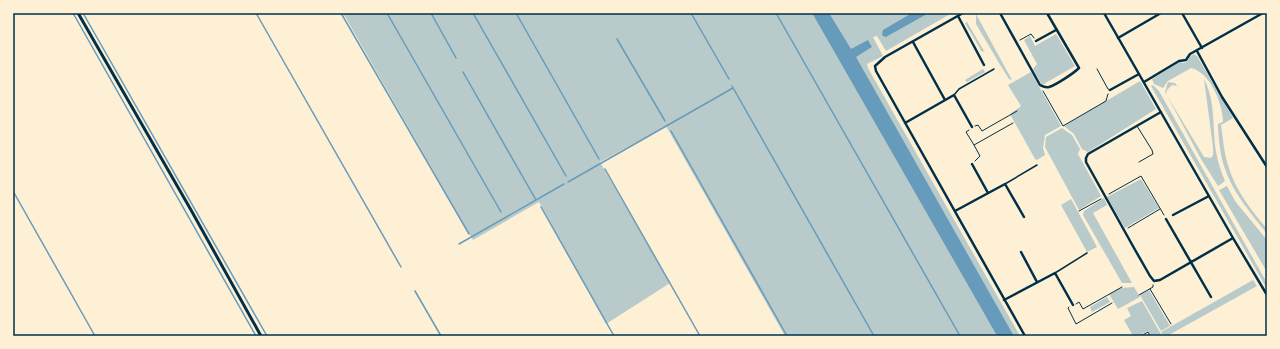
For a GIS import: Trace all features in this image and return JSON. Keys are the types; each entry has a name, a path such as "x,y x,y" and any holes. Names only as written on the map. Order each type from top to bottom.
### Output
{"street":[{"path":"78,13 191,210 261,336"},
{"path":"963,13 885,57 875,66 876,71 1025,336"},
{"path":"1000,13 1040,85 1049,87 1075,72 1079,68 1047,13"},
{"path":"1104,13 1232,238 1267,295"},
{"path":"1118,38 1161,13"},
{"path":"1182,13 1202,48"},
{"path":"1144,82 1179,61 1186,60 1190,54 1263,13"},
{"path":"958,16 984,65"},
{"path":"1036,41 1056,30"},
{"path":"913,42 946,100"},
{"path":"1197,51 1222,97 1267,167"},
{"path":"905,122 946,100 954,95 959,89 994,70"},
{"path":"1110,90 1139,74"},
{"path":"954,95 972,127"},
{"path":"1161,112 1088,154 1086,158 1086,162 1124,230 1154,281 1160,280 1191,263 1232,238"},
{"path":"972,164 988,193"},
{"path":"955,211 1037,165"},
{"path":"1005,184 1024,217"},
{"path":"1173,215 1209,196"},
{"path":"1166,219 1211,297"},
{"path":"1021,252 1038,282"},
{"path":"1004,300 1055,273 1087,253"},
{"path":"1055,273 1073,305"}],"lane":[{"path":"1097,69 1110,90"},
{"path":"1137,126 1153,154 1139,162"}],"path":[{"path":"1016,42 1031,34 1036,41"},
{"path":"1044,87 1043,92 1063,126 1106,101 1110,90"},
{"path":"972,164 980,156 966,132 972,127 978,125 982,130 1017,111"},
{"path":"974,145 1013,123"},
{"path":"1079,211 1141,176 1166,219"},
{"path":"1124,230 1160,209"},
{"path":"1139,295 1153,287 1154,281"},
{"path":"1112,303 1076,324 1068,308 1079,302 1083,309 1122,287"},
{"path":"1150,289 1171,324"},
{"path":"1141,336 1148,332 1150,336"}],"shaded area":[{"path":"343,13 812,13 997,336 785,336 666,126 600,162 670,283 606,324 539,202 473,240"},
{"path":"828,13 916,13 886,37 929,13 952,13 886,51 877,36 873,37 883,56 867,64 1020,336 1014,336 855,57 872,47 850,50"},
{"path":"976,14 1012,80 1009,79 976,24"},
{"path":"967,22 984,51 982,52 965,23"},
{"path":"1056,34 1075,66 1042,85 1033,69 1037,64 1024,40 1030,36 1035,46"},
{"path":"1194,54 1197,56 1233,118 1221,125 1231,174 1249,207 1267,229 1267,234 1242,202 1227,176 1218,132 1218,124 1223,122 1221,107 1209,82 1198,71 1191,68 1168,81 1163,88 1154,84 1152,79 1180,62 1187,62"},
{"path":"983,69 985,72 967,82 965,80"},
{"path":"1031,72 1061,126 1045,135 1043,148 1045,155 1037,160 1035,159 1010,114 1021,106 1008,85"},
{"path":"1204,79 1208,88 1212,106 1216,152 1225,181 1218,186 1201,159 1167,95 1204,157 1211,158 1213,155 1213,147"},
{"path":"1140,81 1156,109 1088,152 1082,149 1074,134 1064,126"},
{"path":"1168,82 1175,83 1180,90 1177,86 1172,85 1167,90 1166,94 1165,92"},
{"path":"1153,85 1159,91 1267,283 1267,289 1151,86"},
{"path":"1062,128 1072,135 1080,149 1078,154 1101,196 1079,210 1045,147 1046,137"},
{"path":"1141,179 1159,208 1125,228 1107,197"},
{"path":"1227,186 1235,201 1267,240 1267,272 1219,190"},
{"path":"1104,198 1107,205 1093,213 1132,283 1122,283 1083,215 1084,211"},
{"path":"1071,199 1097,247 1087,252 1061,205"},
{"path":"1253,280 1257,286 1167,336 1163,336 1161,332"},
{"path":"1134,287 1140,297 1118,309 1109,294 1121,288"},
{"path":"1149,290 1170,326 1161,331 1140,295"},
{"path":"1107,297 1110,302 1092,312 1090,307"},
{"path":"1142,301 1162,336 1151,336 1148,331 1138,336 1133,336 1124,320 1131,316 1127,308"}],"water":[{"path":"812,13 829,13 851,49 868,40 872,47 856,57 1014,336 997,336"},
{"path":"912,13 929,13 886,37 883,36 883,30"}],"waterway":[{"path":"73,13 256,336"},
{"path":"83,13 267,336"},
{"path":"256,13 401,267"},
{"path":"341,13 469,234"},
{"path":"387,13 501,212"},
{"path":"431,13 456,58"},
{"path":"473,13 566,176"},
{"path":"516,13 599,159"},
{"path":"691,13 729,79"},
{"path":"776,13 960,336"},
{"path":"617,39 665,121"},
{"path":"463,72 536,200"},
{"path":"732,86 874,336"},
{"path":"568,182 733,88"},
{"path":"671,131 787,336"},
{"path":"605,169 700,336"},
{"path":"459,244 564,184"},
{"path":"13,191 95,336"},
{"path":"541,207 614,336"},
{"path":"415,291 441,336"}]}
